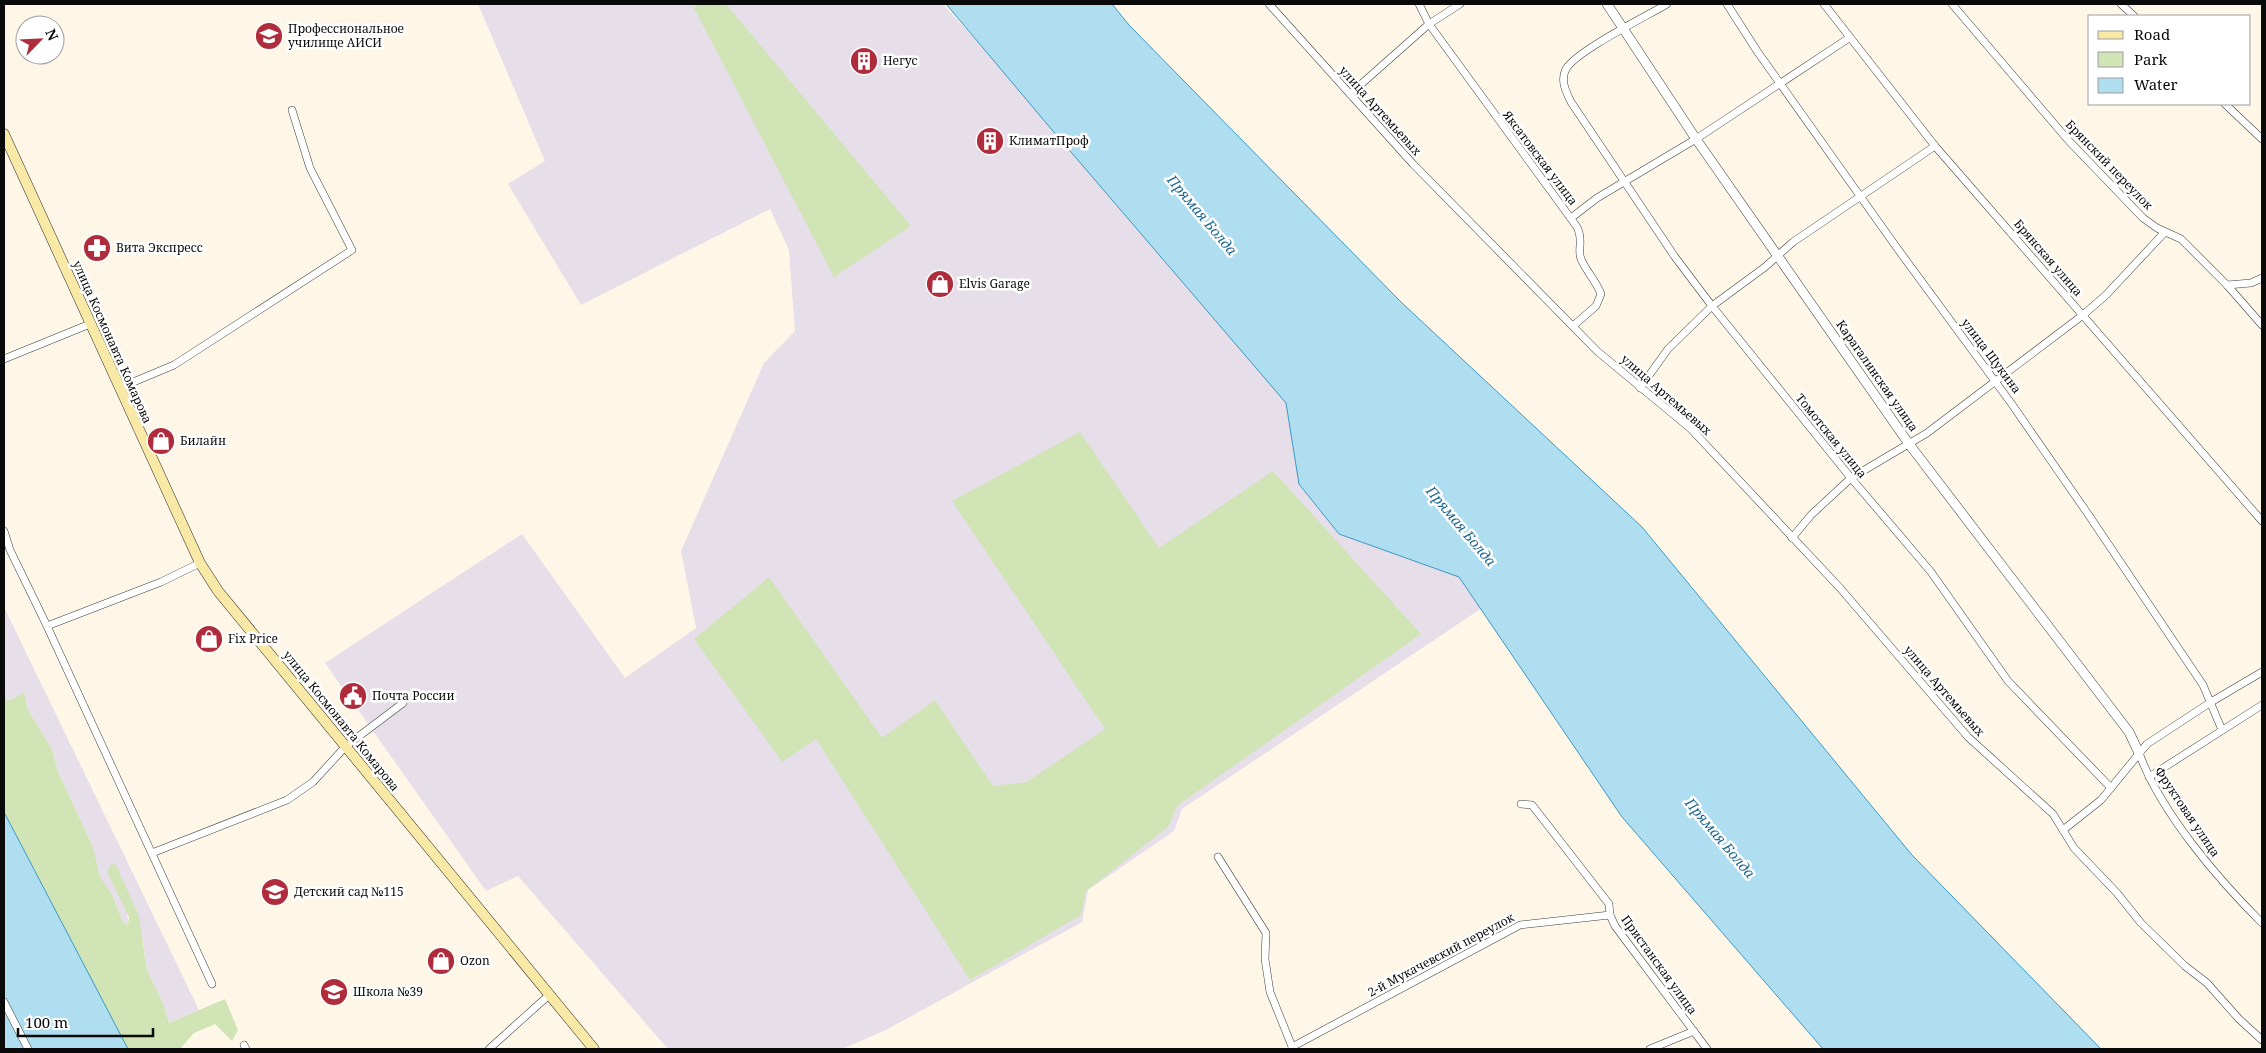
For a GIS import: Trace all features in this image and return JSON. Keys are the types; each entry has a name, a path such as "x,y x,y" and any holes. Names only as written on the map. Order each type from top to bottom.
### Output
{"main road":[{"name":"улица Космонавта Комарова","path":"4,134 200,563 218,591 594,1049"}],"street":[{"name":"улица Артемьевых","path":"1269,4 1412,164 1573,326 1640,388 1691,429 1840,588 1968,737 2052,814 2074,848 2117,894 2141,924 2185,966 2207,983 2239,1019 2262,1040"},
{"name":"Яксатовская улица","path":"1419,4 1429,24 1571,218 1582,237 1579,254 1601,294 1596,306 1573,326"},
{"path":"1350,94 1429,24 1460,4"},
{"name":"Карагалинская улица","path":"1607,4 1696,139 1909,444 2129,732 2139,753"},
{"path":"1624,29 1667,4"},
{"name":"улица Щукина","path":"1727,4 1781,84 1996,382 2088,514 2203,685 2222,730"},
{"name":"Брянская улица","path":"1824,4 1935,146 2262,521"},
{"name":"Брянский переулок","path":"1954,4 2068,140 2143,218 2165,232 2181,239 2227,285 2262,325"},
{"path":"2121,4 2133,15"},
{"name":"Томотская улица","path":"1624,29 1574,60 1566,68 1564,78 1571,102 1624,182 1712,306 1851,478 1931,572 2008,681 2111,788"},
{"path":"1571,218 1596,198 1696,139 1849,38"},
{"path":"2226,105 2262,139"},
{"path":"119,388 174,365 352,250 310,168 292,110"},
{"path":"1640,388 1652,368 1668,349 1712,306 1765,267 1777,255 1860,195 1935,146"},
{"path":"1792,538 1810,515 1851,478 1909,444 1996,382 2083,316 2119,282 2165,232"},
{"path":"2227,285 2250,283 2262,278"},
{"path":"4,359 90,324"},
{"path":"4,531 10,550 212,984"},
{"path":"47,626 161,582 200,563"},
{"path":"2063,830 2101,800 2139,753 2174,725 2262,672"},
{"path":"152,853 287,800 301,792 346,746 403,703"},
{"path":"2149,777 2262,705"},
{"name":"Фруктовая улица","path":"2139,753 2149,777 2198,851 2234,896 2262,923"},
{"name":"Пристанская улица","path":"1521,804 1532,805 1609,904 1610,916 1615,926 1707,1049"},
{"path":"1218,857 1266,933 1265,960 1270,992 1292,1048"},
{"name":"2-й Мукачевский переулок","path":"1292,1048 1520,925 1610,916"},
{"path":"489,1049 549,995"},
{"path":"4,1002 28,1049"},
{"path":"1650,1049 1694,1031"}],"shaded area":[{"path":"478,4 943,4 1488,604 1182,809 1174,831 1088,890 1082,922 886,1030 842,1049 668,1049 518,876 486,891 325,663 522,534 625,678 696,628 681,551 764,363 795,331 789,250 770,209 581,305 508,184 545,161"},
{"path":"4,607 199,1010 169,1023 163,1003 147,970 143,939 107,872 127,910 128,924 123,923 113,896 100,878 93,847 58,772 52,749 28,710 24,693 13,699 4,700"}],"green space":[{"path":"698,4 726,4 911,226 834,277 694,8"},
{"path":"1080,432 1159,548 1273,471 1421,634 1177,806 1168,827 1086,891 1081,915 970,980 816,739 782,762 694,639 769,577 882,738 935,700 993,786 1027,782 1105,729 952,501"},
{"path":"24,692 28,710 52,749 58,772 93,847 100,877 113,896 123,923 128,924 129,917 107,872 111,864 116,865 139,916 147,970 163,1003 169,1023 225,999 238,1030 232,1041 215,1024 194,1033 180,1049 128,1049 4,812 4,700 13,699"}],"water":[{"name":"Прямая Болда","path":"946,4 1112,4 1129,25 1401,302 1642,527 1912,855 2101,1049 1823,1049 1622,817 1459,577 1339,534 1299,484 1286,403"},
{"path":"4,812 128,1049 4,1049"}],"place":[{"name":"Профессиональное училище АИСИ","path":"269,36"},
{"name":"Негус","path":"864,61"},
{"name":"КлиматПроф","path":"990,141"},
{"name":"Вита Экспресс","path":"97,248"},
{"name":"Elvis Garage","path":"940,284"},
{"name":"Билайн","path":"161,441"},
{"name":"Fix Price","path":"209,639"},
{"name":"Почта России","path":"353,696"},
{"name":"Детский сад №115","path":"275,892"},
{"name":"Ozon","path":"441,961"},
{"name":"Школа №39","path":"334,992"}]}
